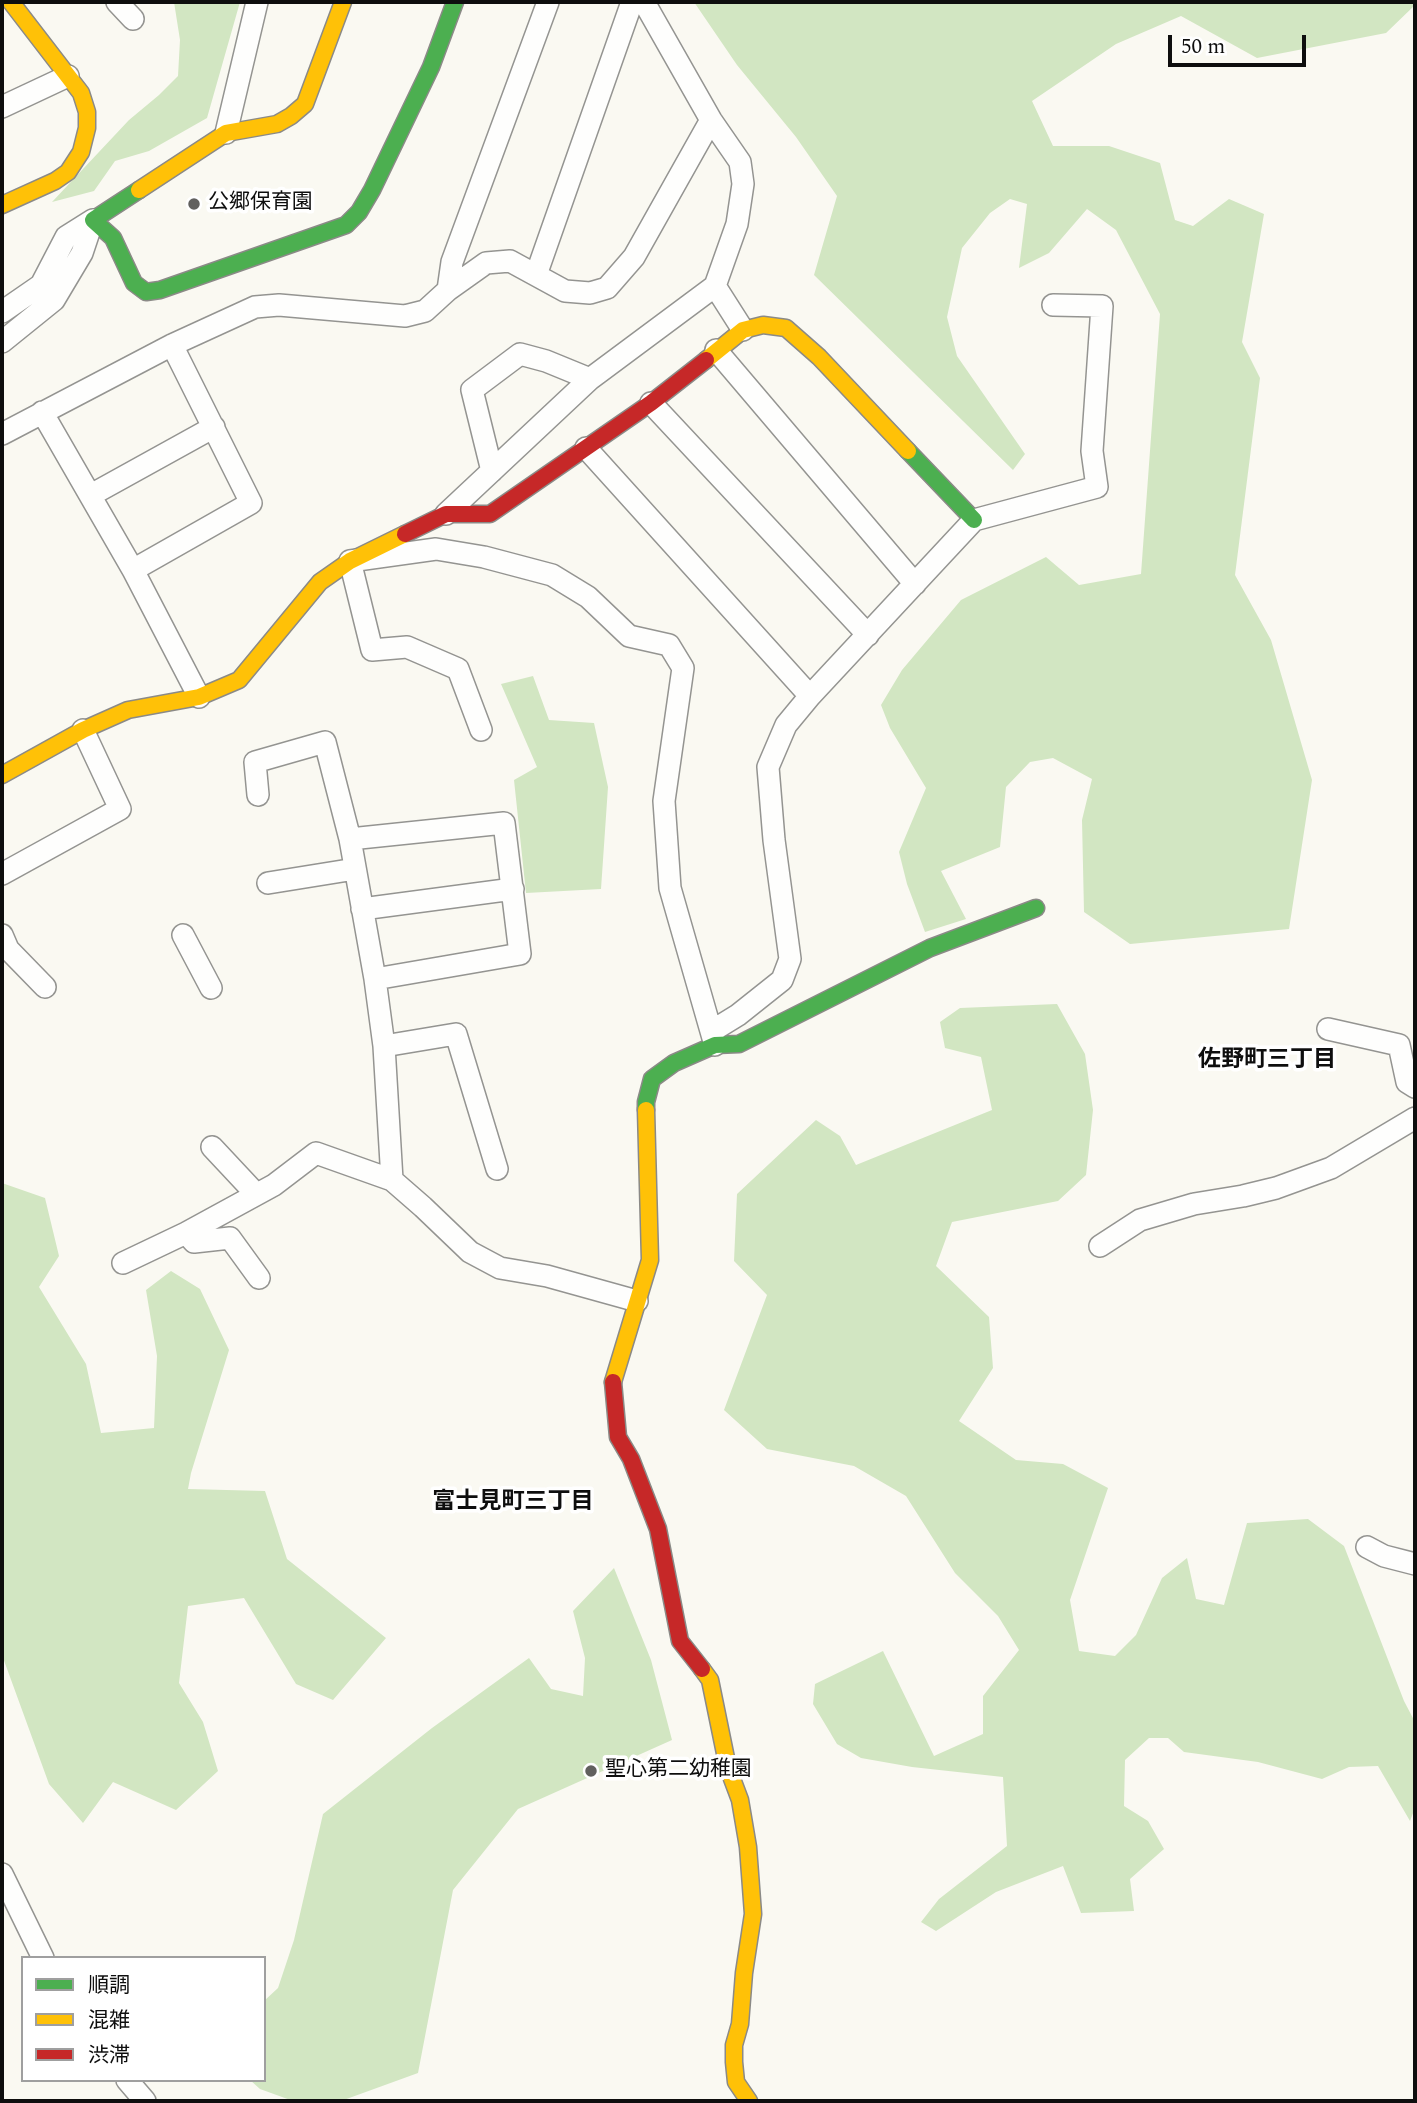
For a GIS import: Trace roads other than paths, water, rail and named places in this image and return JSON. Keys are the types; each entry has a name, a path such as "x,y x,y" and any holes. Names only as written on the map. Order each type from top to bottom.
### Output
{"street":[{"path":"2,205 55,181 68,172 81,152 87,128 87,112 81,93 11,2"},
{"path":"117,2 133,19"},
{"path":"226,133 257,2"},
{"path":"2,313 41,285 65,237 226,133 277,124 305,104 343,2"},
{"path":"93,220 113,238 134,283 146,292 160,290 346,225 359,212 372,190 431,67 455,2"},
{"path":"448,290 452,262 548,2"},
{"path":"536,275 632,2"},
{"path":"2,775 83,730 128,710 199,697 239,680 320,582 350,561 446,514 590,379 715,286 737,224 743,184 740,162 711,120 644,2"},
{"path":"2,107 68,76"},
{"path":"2,434 172,345 255,307 279,305 405,316 425,311 448,290 486,263 510,261 565,291 590,293 607,288 634,257 711,120"},
{"path":"2,342 54,300 82,253 93,220"},
{"path":"715,286 743,330"},
{"path":"749,2101 736,2082 734,2062 752,1914 748,1847 740,1800 728,1768 710,1680 680,1641 658,1529 631,1460 618,1437 612,1385 650,1260 646,1102 652,1079 713,1038 782,980 790,959 774,840 768,767 786,725 974,520 1097,487 1092,451 1102,306 1053,305"},
{"path":"446,514 490,514 651,403 743,330 763,325 786,328 819,357 974,520"},
{"path":"134,570 251,503 172,345"},
{"path":"716,350 915,584"},
{"path":"492,471 472,390 520,354 546,361 590,379"},
{"path":"651,403 868,635"},
{"path":"42,412 134,570 199,697"},
{"path":"91,495 214,427"},
{"path":"586,448 810,696"},
{"path":"350,561 436,549 484,557 552,575 587,597 629,636 669,645 683,668 664,801 670,888 713,1038"},
{"path":"350,561 372,650 407,647 458,669 481,730"},
{"path":"2,874 120,808 83,730"},
{"path":"258,795 255,762 325,742 350,839 375,979 384,1046 391,1181"},
{"path":"350,839 504,823 520,954 375,979"},
{"path":"268,883 355,869"},
{"path":"362,909 513,889"},
{"path":"713,1038 739,1044 930,948 1036,908"},
{"path":"2,935 8,948 45,987"},
{"path":"183,935 211,988"},
{"path":"1328,1029 1399,1045 1407,1082 1415,1087"},
{"path":"384,1046 456,1034 497,1169"},
{"path":"1100,1246 1140,1220 1194,1204 1276,1188 1331,1168 1415,1118"},
{"path":"212,1147 256,1194"},
{"path":"122,1263 186,1233 274,1185 316,1153 391,1181 470,1252 500,1268 547,1276 637,1301"},
{"path":"186,1233 194,1242 230,1238 259,1278"},
{"path":"1367,1547 1384,1556 1415,1564"},
{"path":"2,1874 42,1956"},
{"path":"129,2082 145,2101"}],"place":[{"name":"公郷保育園","path":"194,204"},
{"name":"聖心第二幼稚園","path":"591,1771"}],"district":[{"name":"佐野町三丁目","path":"1267,1061"},
{"name":"富士見町三丁目","path":"513,1503"}]}
